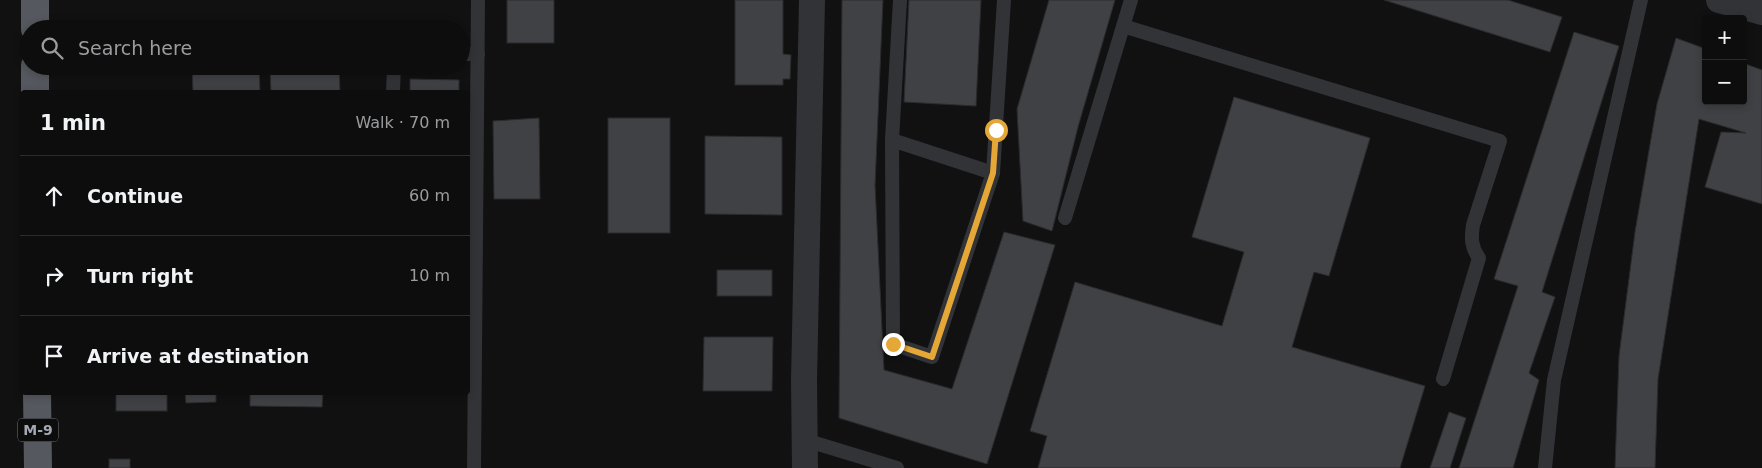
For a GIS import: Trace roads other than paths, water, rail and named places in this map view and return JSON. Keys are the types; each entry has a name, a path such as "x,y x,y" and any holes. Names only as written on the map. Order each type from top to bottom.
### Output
{"highway":[{"path":"35,0 35,20"},
{"path":"35,75 35,90"},
{"name":"M-9","path":"37,395 38,468"}],"street":[{"path":"805,468 804,381 812,0"},
{"path":"1720,0 1762,12"}],"lane":[{"path":"474,468 478,0"},
{"path":"900,0 892,140 893,344 932,357 993,173 1004,0"},
{"path":"1065,218 1131,0"},
{"path":"1545,468 1554,380 1640,0"},
{"path":"1123,26 1500,141 1473,225 1471,238 1473,250 1479,258 1443,380"},
{"path":"470,54 478,54"},
{"path":"393,90 394,75"},
{"path":"892,140 993,173"},
{"path":"805,440 897,468"}]}
